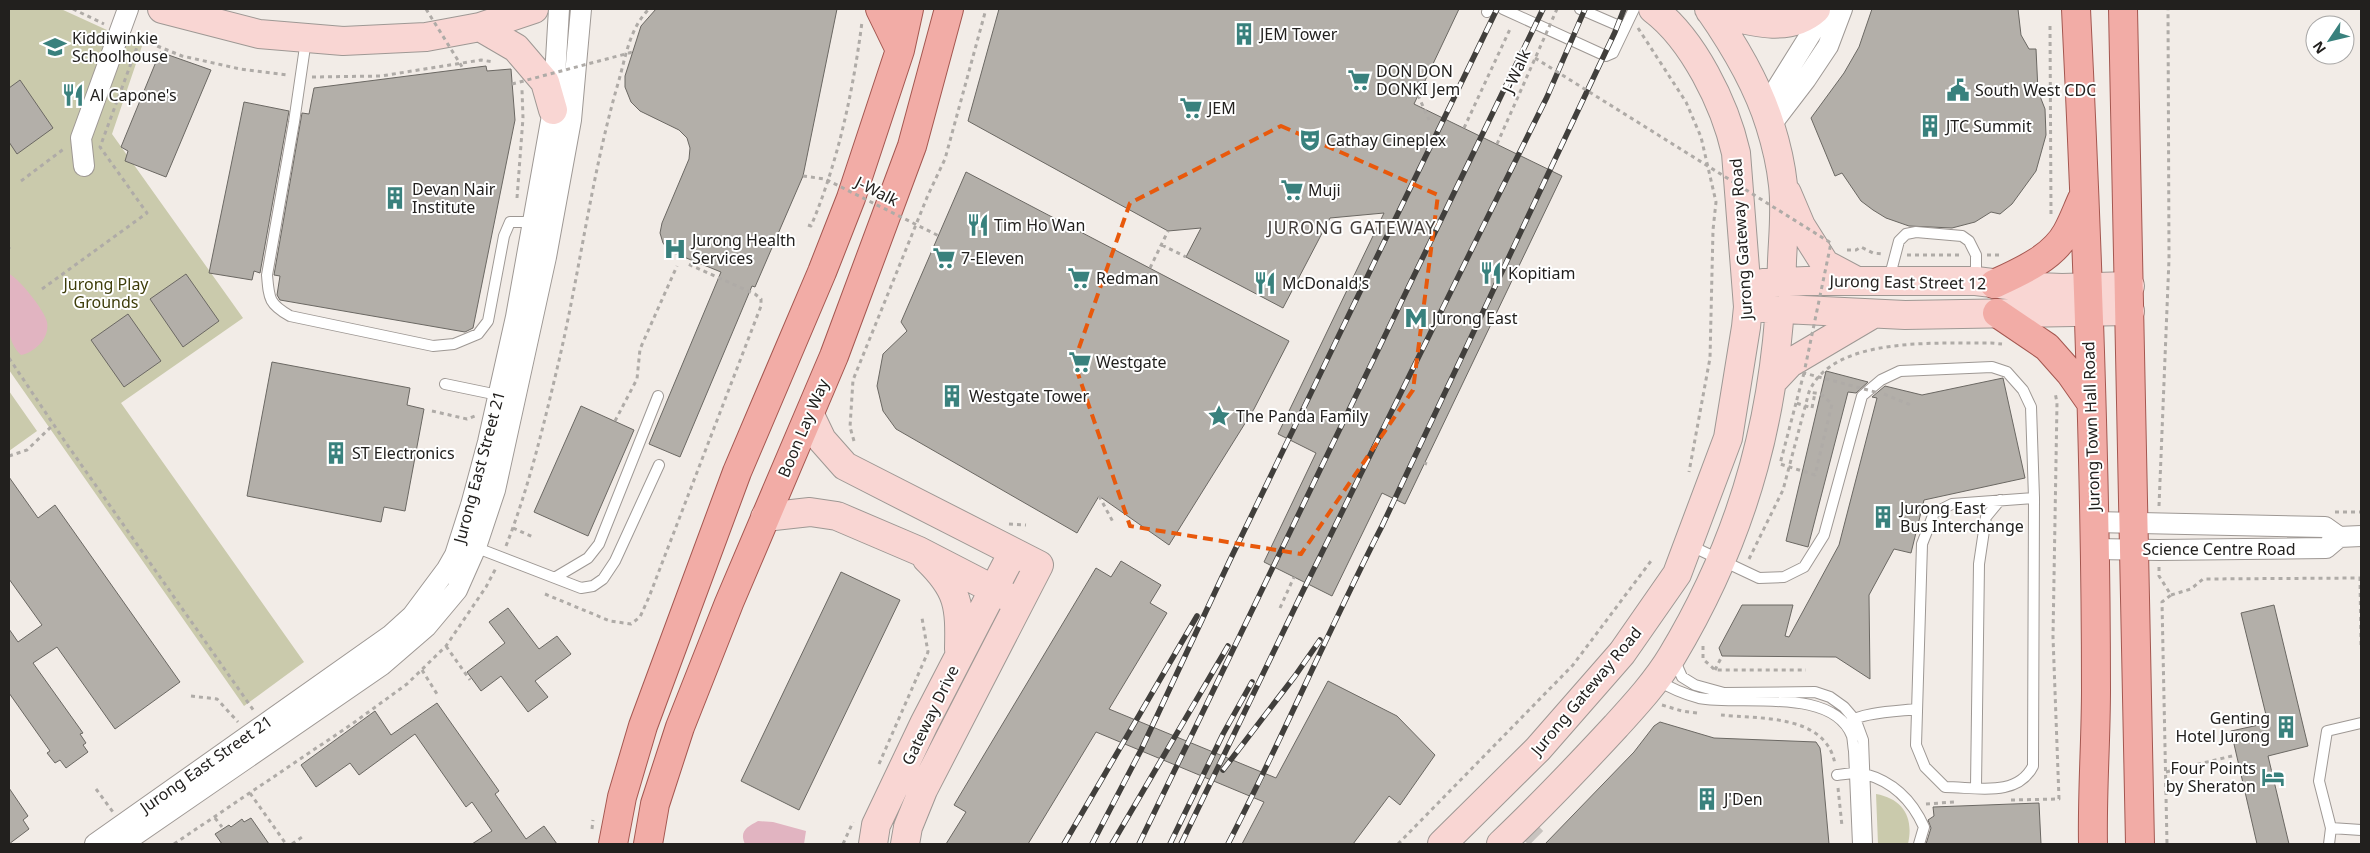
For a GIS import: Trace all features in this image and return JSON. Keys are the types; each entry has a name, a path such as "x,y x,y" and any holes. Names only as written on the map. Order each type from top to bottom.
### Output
{"main road":[{"path":"162,9 259,34 343,41 426,37 480,27 534,9"},
{"path":"613,844 622,797 643,726 737,472 822,272 851,198 900,50 909,9"},
{"name":"Boon Lay Way","path":"648,844 655,804 680,727 765,517 810,415 912,146 950,9"},
{"path":"1709,10 1770,26 1792,21 1810,14 1816,9"},
{"name":"Jurong Town Hall Road","path":"2076,9 2085,193 2094,522 2096,691 2092,789 2093,844"},
{"path":"2123,9 2140,844"},
{"name":"Jurong Gateway Road","path":"1501,844 1603,740 1656,691 1721,561 1748,492 1764,430 1774,381 1781,296 1783,185 1767,118 1736,53 1709,10"},
{"name":"Jurong Gateway Road","path":"1442,844 1538,749 1622,653 1677,574 1690,545 1713,475 1728,438 1747,295 1736,152 1732,133 1704,72 1685,43 1664,17 1639,11"},
{"path":"869,12 900,50"},
{"path":"480,27 516,48 545,82 553,110"},
{"path":"1704,72 1721,73 1730,66 1736,53"},
{"path":"887,90 897,86 908,86 918,90 926,98"},
{"path":"1736,152 1737,136 1767,118"},
{"path":"1783,185 1801,226 1826,264 1859,282"},
{"path":"1982,273 2027,268 2051,250 2067,233 2085,193"},
{"name":"Jurong East Street 12","path":"1781,296 1806,281 1859,282 1892,268 1982,273 2088,299"},
{"name":"Jurong East Street 12","path":"1747,295 1781,296 1873,314 1997,312 2088,299 2130,298"},
{"path":"1997,312 2047,346 2070,373 2091,403"},
{"path":"1774,381 1790,363 1873,314"},
{"name":"Gateway Drive","path":"810,415 822,440 845,466 1039,565 923,790 908,827 905,844"},
{"path":"765,517 810,512 837,516 919,551 1020,603"},
{"path":"919,551 940,572 952,590 960,613 959,655"},
{"name":"Gateway Drive","path":"873,844 876,825 959,655 1013,552"}],"street":[{"path":"128,9 130,35"},
{"path":"90,161 90,144 138,9"},
{"name":"Jurong East Street 21","path":"95,844 343,693 382,666 426,627 457,590 533,222 553,110 559,9"},
{"name":"Jurong East Street 21","path":"122,844 189,787 330,676 391,635 412,616 468,544 495,490 546,257 533,222 571,120 581,9"},
{"path":"1767,118 1812,32 1821,9"},
{"path":"1767,118 1806,79 1828,46 1842,9"},
{"name":"Science Centre Road","path":"2094,522 2133,536 2326,548 2339,537 2361,536"},
{"name":"Science Centre Road","path":"2094,549 2133,536"}],"lane":[{"path":"1503,9 1606,56 1613,53 1624,28 1639,11"},
{"path":"1580,9 1624,28"},
{"path":"306,38 267,275 268,294 275,307 290,316 433,346 454,344 478,334 488,321 504,236 510,222 533,222"},
{"path":"1892,268 1899,241 1906,234 1916,232 1962,236 1969,241 1982,273"},
{"path":"526,257 546,257"},
{"path":"1690,545 1759,578 1784,577 1804,567 1824,535 1862,396 1880,380 1900,371 1992,367 2007,372 2023,390 2030,407 2034,498 2033,766 2028,777 2009,788 1945,787 1925,767 1916,745 1922,544 1934,513 1952,504 2034,498"},
{"path":"445,384 498,395"},
{"path":"556,577 588,558 599,544 658,396"},
{"path":"468,544 582,588 593,586 603,579 615,561 659,465"},
{"path":"1976,787 1979,564 1986,517 2000,500"},
{"path":"1672,656 1682,677 1694,685 1724,693 1781,696 1791,701 1830,712 1843,721 1852,736 1860,773 1866,844"},
{"path":"330,676 343,693"},
{"path":"1656,691 1674,690 1699,698 1781,696 1815,692 1830,697 1844,707 1854,718 1863,740 1858,844"},
{"path":"1846,727 1854,718 1917,709"},
{"path":"2329,844 2331,828 2319,781 2327,731 2361,723"},
{"path":"1837,775 1860,773 1896,789 1912,804 1924,827 1919,844"},
{"path":"2331,828 2361,830"}],"path":[{"path":"73,9 182,56 230,67 301,77 381,76 482,60 503,64"},
{"path":"426,9 464,70"},
{"path":"859,447 853,439 850,427 853,380 928,195 945,159 986,9"},
{"name":"J-Walk","path":"1497,144 1557,9"},
{"path":"2159,504 2169,259 2168,9"},
{"path":"1639,11 1686,102 1701,137 1716,202 1713,230 1710,358 1689,472"},
{"path":"808,225 811,226 830,176 854,75 862,22 869,12"},
{"path":"1464,128 1517,15"},
{"path":"2050,26 2051,221"},
{"path":"42,289 147,212 100,147 130,35"},
{"path":"512,84 633,52"},
{"path":"1535,58 1831,243 1804,373 1780,464 1814,475 1832,404 1821,394 1809,392"},
{"path":"518,78 524,95 533,222"},
{"path":"1418,95 1429,120"},
{"path":"20,180 70,145"},
{"name":"J-Walk","path":"803,176 825,179 939,236"},
{"path":"1150,268 1168,231"},
{"path":"1840,244 1845,250 1856,250 1861,247 1873,252 1892,268 1982,273 2010,255"},
{"path":"1162,245 1186,257"},
{"path":"545,594 610,621 631,624 640,617 649,597 761,306 761,300 755,294 688,264"},
{"path":"615,421 637,378 640,349 677,266"},
{"path":"9,358 53,425 256,713"},
{"path":"1804,373 1879,392 1911,405"},
{"path":"1796,404 1812,408 1815,393"},
{"path":"432,411 467,419 479,415 477,424"},
{"path":"9,456 27,450 53,425"},
{"path":"1099,496 1113,522"},
{"path":"513,528 534,536"},
{"path":"1398,844 1573,665 1651,560"},
{"path":"2159,576 2171,595"},
{"path":"1280,608 1294,577"},
{"path":"2167,844 2162,602 2171,595 2190,589 2203,579 2361,578 2361,645"},
{"path":"876,770 928,652 922,618"},
{"path":"446,646 470,680"},
{"path":"1722,656 1715,670 1806,670"},
{"path":"422,670 437,694"},
{"path":"1656,691 1682,711 1701,713"},
{"path":"191,696 217,699 240,724"},
{"path":"1720,715 1794,722 1821,735 1834,756 1843,834"},
{"path":"2166,772 2236,755"},
{"path":"96,788 115,814"},
{"path":"250,793 286,844"},
{"path":"257,811 261,808"},
{"path":"843,844 856,815"},
{"path":"215,818 222,827"},
{"path":"292,844 302,837"}],"highlighted area":[{"path":"1281,126 1438,195 1413,390 1301,554 1130,526 1074,362 1130,203"}],"green space":[{"name":"Jurong Play Grounds","path":"9,9 61,9 142,46 112,134 243,318 121,403 304,662 244,706 9,370"},
{"path":"9,391 37,431 9,451"},
{"path":"1876,794 1893,800 1904,811 1908,818 1909,826 1908,844 1878,844"}],"shaded area":[{"path":"9,274 31,295 42,310 47,322 44,339 31,351 21,355 15,347 8,328"},
{"path":"758,821 773,822 806,831 804,844 745,844 743,836 745,830"}],"building":[{"path":"656,9 837,9 803,176 755,287 752,286 680,457 649,444 721,272 669,251 663,243 660,233 662,223 689,159 690,148 687,138 679,130 640,111 631,102 625,87 625,76 641,26"},
{"path":"999,9 1459,9 1414,104 1562,176 1405,504 1382,493 1332,596 1264,562 1316,453 1278,434 1384,213 1330,218 1283,308 1186,257 1201,228 1168,231 968,121"},
{"name":"JTC Summit","path":"1872,9 2018,9 2021,35 2029,49 2036,49 2038,91 2045,109 2046,135 2036,171 2012,204 2000,214 1991,212 1975,222 1952,228 1909,226 1886,218 1873,210 1861,201 1842,173 1835,176 1811,118 1844,73 1859,47"},
{"path":"160,52 211,70 166,177 125,161 128,151 121,147"},
{"name":"Devan Nair Institute","path":"486,66 487,71 511,69 515,120 473,328 465,332 280,300 277,295 280,276 274,275 302,113 309,114 314,88"},
{"path":"20,80 53,128 17,154 9,142 9,88"},
{"path":"244,102 289,111 260,273 254,271 252,280 209,273"},
{"name":"Westgate","path":"966,172 1289,341 1254,409 1169,545 1099,496 1077,533 896,429 883,411 877,386 883,354 907,331 901,322"},
{"path":"186,274 219,321 183,347 150,299"},
{"path":"128,314 161,361 124,387 91,340"},
{"name":"ST Electronics","path":"272,362 410,388 407,405 424,409 405,511 384,507 381,522 247,496"},
{"path":"1826,371 1868,382 1856,393 1848,392 1808,547 1786,541"},
{"name":"Jurong East Bus Interchange","path":"2003,378 2025,478 1924,500 1911,553 1894,549 1869,595 1870,679 1836,657 1722,656 1719,648 1742,605 1793,605 1785,636 1789,637 1839,545 1877,398 1872,397 1885,386 1922,395"},
{"path":"581,406 634,430 588,536 534,512"},
{"path":"9,477 38,518 55,505 180,682 115,729 57,647 33,663 83,733 80,734 86,743 83,745 88,752 66,768 60,760 55,763 47,753 50,751 9,693 9,629 18,642 42,625 9,579"},
{"path":"1121,561 1161,585 1150,603 1167,613 1109,709 1276,778 1328,681 1397,716 1435,755 1400,805 1389,796 1353,844 1242,844 1264,802 1096,732 1028,844 946,844 966,812 954,805 1096,568 1111,577"},
{"path":"841,572 900,600 799,810 741,781"},
{"name":"Genting Hotel Jurong","path":"2274,605 2308,746 2268,756 2289,844 2257,844 2231,731 2268,723 2241,613"},
{"path":"508,608 539,649 557,636 571,654 535,681 548,697 528,712 501,676 481,691 467,672 505,643 489,622"},
{"path":"437,703 499,791 495,794 526,839 544,826 557,844 472,844 492,831 472,802 466,807 415,734 359,775 350,763 316,787 301,765 375,711 391,735"},
{"name":"J'Den","path":"1660,722 1714,738 1816,742 1820,748 1821,755 1829,844 1545,844 1634,752 1654,726"},
{"path":"9,788 28,816 23,820 29,829 9,844"},
{"path":"2039,803 2041,844 1926,844 1931,828 1928,820 1934,816 1933,807"},
{"path":"251,818 269,844 222,844 215,834 229,825 231,827 242,819 244,822"}],"tunnel":[{"path":"1522,824 1542,844"}],"railway":[{"path":"1092,844 1141,750 1230,560 1497,9"},
{"path":"1139,844 1543,9"},
{"path":"1181,844 1301,595 1547,97 1585,9"},
{"path":"1228,844 1382,526 1615,32 1624,9"},
{"path":"1064,844 1197,616"},
{"path":"1223,770 1320,640"},
{"path":"1112,844 1228,646"},
{"path":"1170,844 1223,734 1252,682"}],"place":[{"name":"JEM Tower","path":"1244,34"},
{"name":"Kiddiwinkie Schoolhouse","path":"55,47"},
{"name":"DON DON DONKI Jem","path":"1359,80"},
{"name":"South West CDC","path":"1958,90"},
{"name":"Al Capone's","path":"73,95"},
{"name":"JEM","path":"1191,108"},
{"name":"JTC Summit","path":"1930,126"},
{"name":"Cathay Cineplex","path":"1310,140"},
{"name":"Muji","path":"1292,190"},
{"name":"Devan Nair Institute","path":"395,198"},
{"name":"Tim Ho Wan","path":"978,225"},
{"name":"Jurong Health Services","path":"675,249"},
{"name":"7-Eleven","path":"944,258"},
{"name":"Kopitiam","path":"1491,273"},
{"name":"Redman","path":"1079,278"},
{"name":"McDonald's","path":"1265,283"},
{"name":"Jurong East","path":"1416,318"},
{"name":"Westgate","path":"1080,362"},
{"name":"Westgate Tower","path":"952,396"},
{"name":"The Panda Family","path":"1219,416"},
{"name":"ST Electronics","path":"336,453"},
{"name":"Jurong East Bus Interchange","path":"1883,517"},
{"name":"Genting Hotel Jurong","path":"2286,727"},
{"name":"Four Points by Sheraton","path":"2273,777"},
{"name":"J'Den","path":"1707,799"}],"district":[{"name":"JURONG GATEWAY","path":"1352,227"}]}
